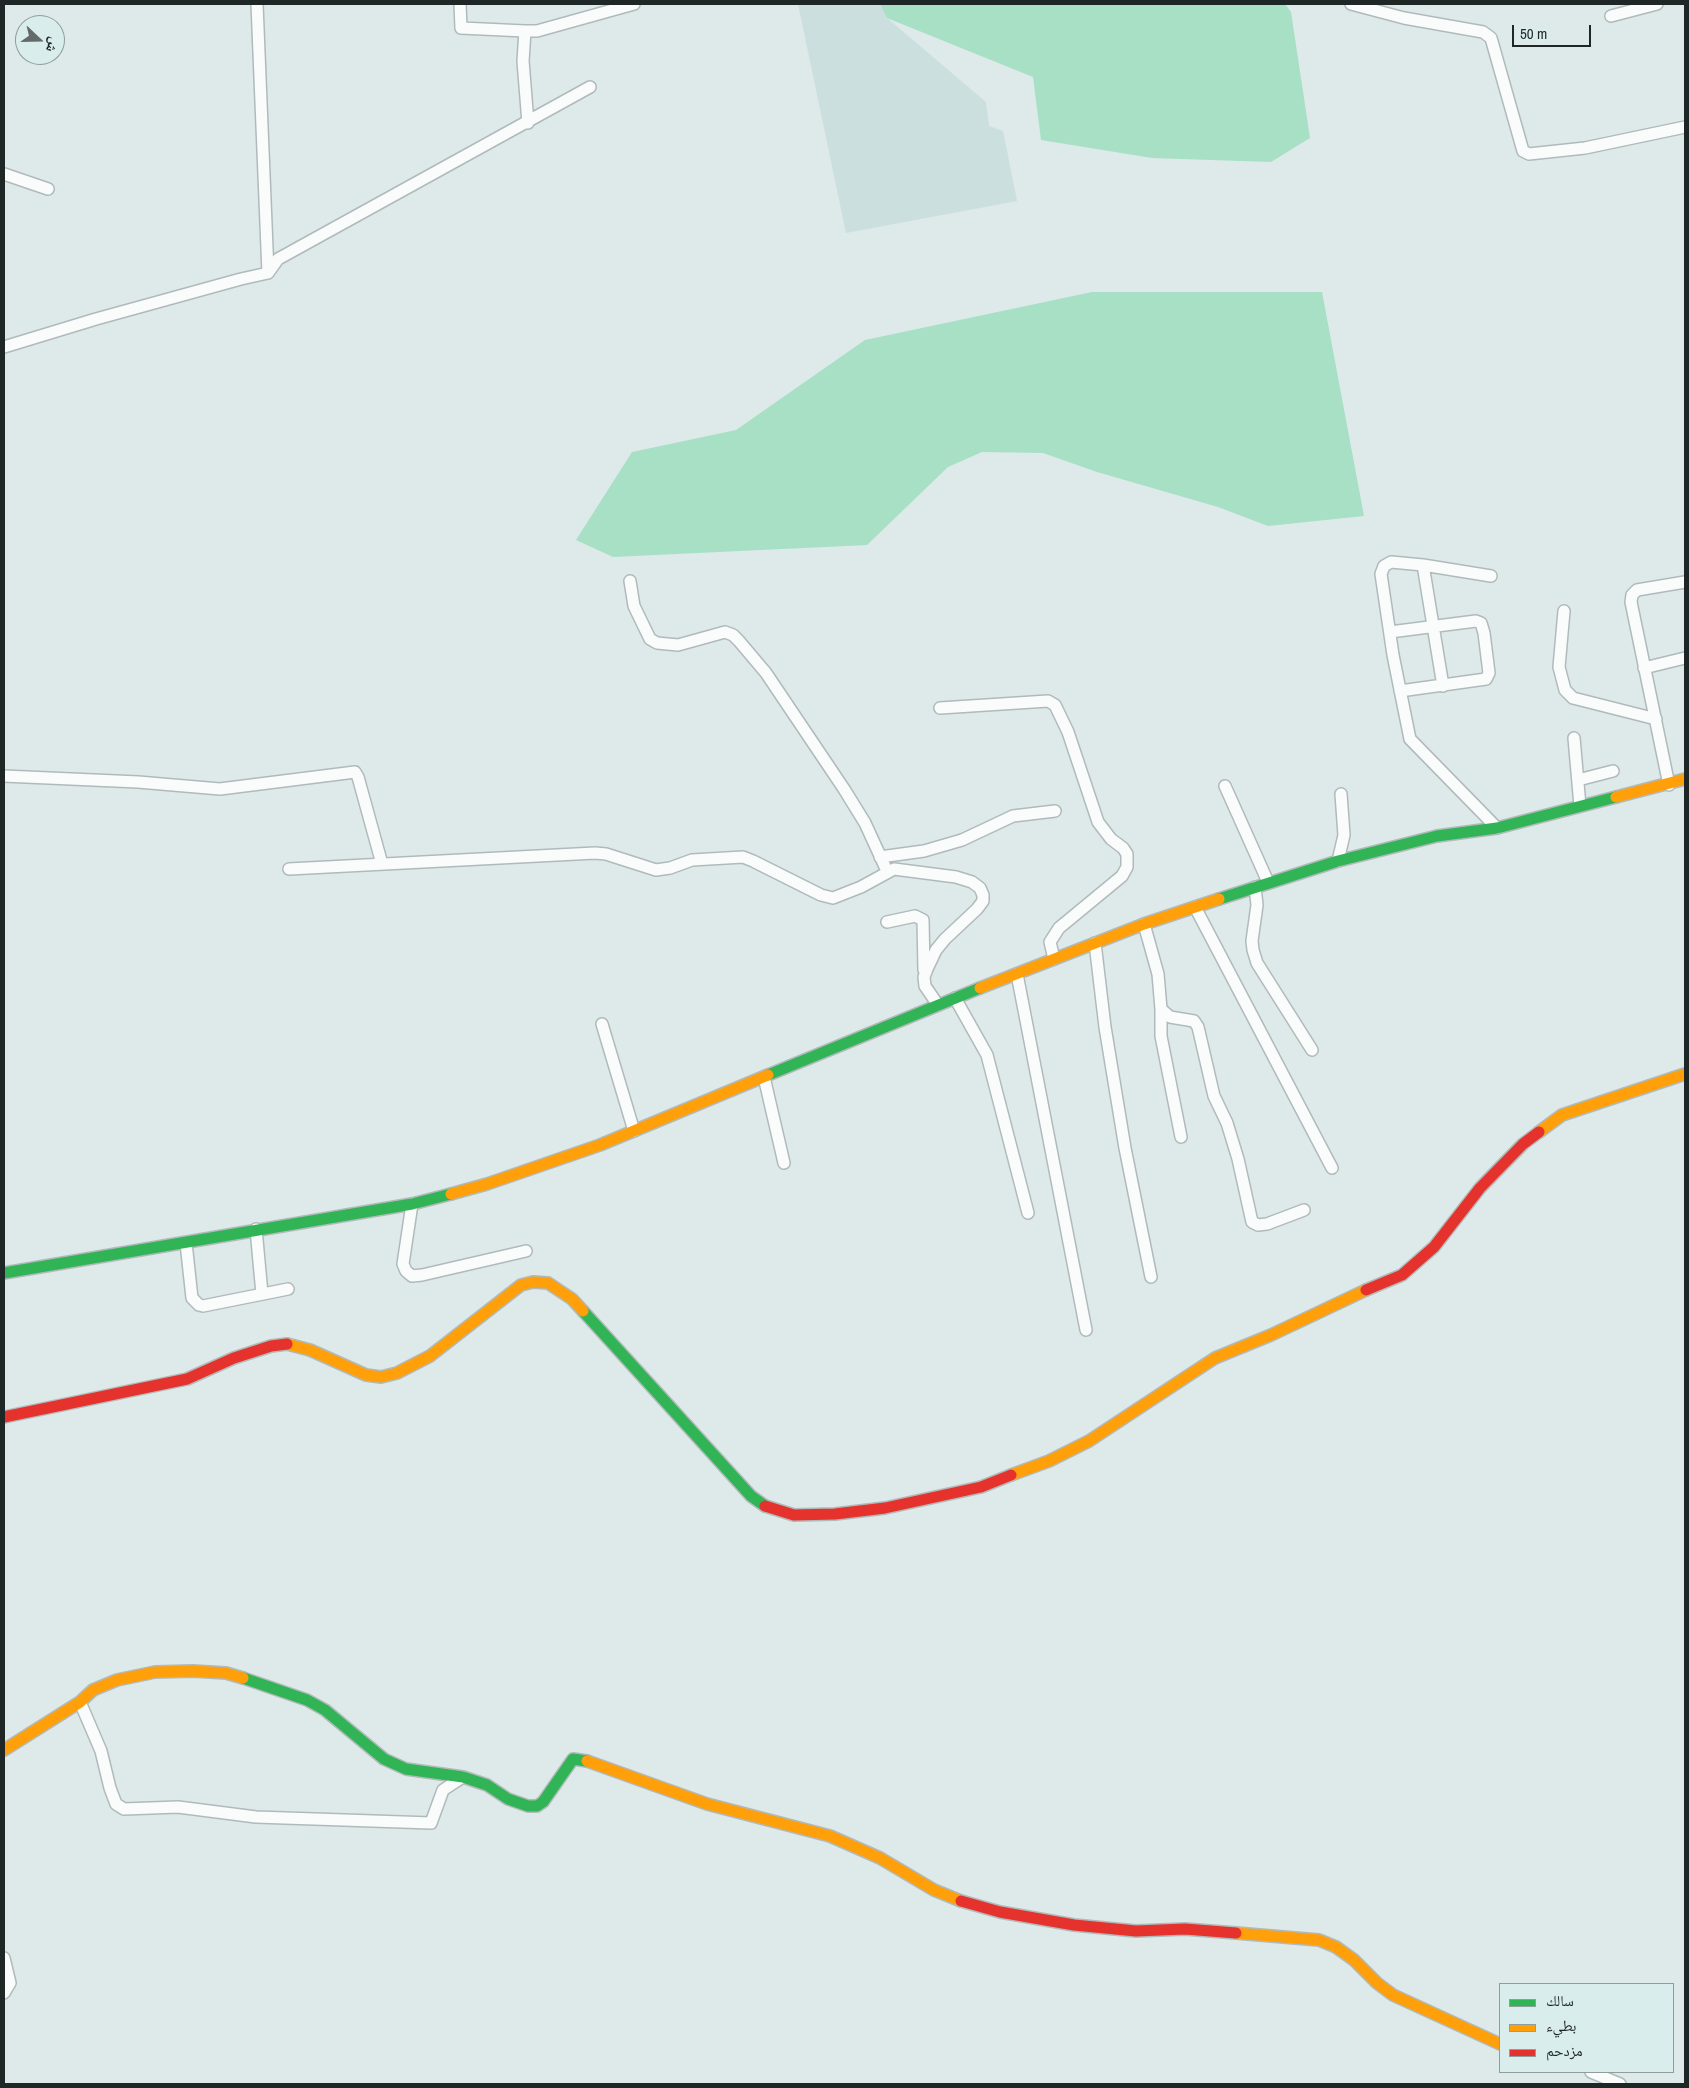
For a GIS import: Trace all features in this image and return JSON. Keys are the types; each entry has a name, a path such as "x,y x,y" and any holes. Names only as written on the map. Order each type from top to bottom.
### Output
{"street":[{"path":"257,4 268,273"},
{"path":"460,4 460,28 525,31 536,31 634,4"},
{"path":"1351,4 1404,18 1483,32 1491,38 1523,151 1529,154 1585,148 1685,126"},
{"path":"1611,16 1656,4"},
{"path":"525,31 523,61 528,123"},
{"path":"4,348 96,318 268,273 278,259 528,123 590,87"},
{"path":"4,174 48,189"},
{"path":"1491,576 1391,562 1384,566 1381,574 1400,691 1410,739 1497,828"},
{"path":"1423,565 1443,686"},
{"path":"630,581 634,606 650,639 657,643 678,645 725,632 733,635 739,641 766,673 844,789 865,823 887,871"},
{"path":"1669,785 1630,602 1632,595 1637,590 1685,582"},
{"path":"1564,611 1559,667 1565,690 1573,698 1656,719"},
{"path":"1390,632 1476,620 1481,622 1484,633 1489,673 1486,679 1400,691"},
{"path":"1644,668 1685,658"},
{"path":"940,708 1048,701 1055,705 1068,732 1098,822 1127,854 1127,867 1122,876 1059,928 1050,942 1054,959"},
{"path":"1574,738 1580,806"},
{"path":"1578,780 1613,771"},
{"path":"4,776 138,782 220,789 355,772 382,864"},
{"path":"4,1272 412,1204 487,1184 600,1145 955,998 1144,924 1268,882 1338,861 1437,836 1497,828 1650,787 1669,785 1685,779"},
{"path":"1225,786 1268,882"},
{"path":"1338,861 1344,835 1342,794"},
{"path":"880,857 924,851 962,840 1013,816 1055,811"},
{"path":"288,869 595,853 606,854 656,870 670,868 692,860 743,857 821,895 833,898 861,887 887,871 894,869 956,877 972,882 980,888 983,901 978,909 936,950 924,977"},
{"path":"1255,887 1257,905 1252,941 1253,950 1258,963 1312,1050"},
{"path":"1195,907 1332,1168"},
{"path":"887,922 915,916 923,920 925,986 938,1005"},
{"path":"1144,924 1158,974 1161,1036 1181,1137"},
{"path":"1095,943 1105,1027 1125,1148 1151,1277"},
{"path":"1017,974 1086,1330"},
{"path":"955,998 987,1055 1028,1213"},
{"path":"1161,1009 1170,1017 1194,1021 1198,1027 1214,1096 1227,1123 1238,1159 1252,1222 1258,1225 1267,1224 1304,1210"},
{"path":"602,1024 634,1131"},
{"path":"4,1417 187,1379 234,1358 271,1346 289,1344 310,1350 366,1375 381,1377 397,1373 430,1356 521,1285 533,1282 548,1283 572,1299 751,1496 766,1507 794,1514 835,1514 885,1508 981,1487 1050,1461 1090,1441 1215,1358 1271,1335 1402,1275 1434,1247 1480,1188 1524,1144 1562,1115 1685,1074"},
{"path":"764,1078 784,1163"},
{"path":"412,1204 403,1264 406,1271 412,1276 526,1251"},
{"path":"256,1229 262,1294"},
{"path":"186,1243 192,1298 203,1306 288,1289"},
{"path":"4,1750 80,1702 92,1690 116,1680 146,1674 193,1671 226,1673 259,1682 307,1700 325,1710 384,1758 406,1769 463,1777 488,1785 508,1799 528,1806 537,1806 543,1802 572,1759 582,1759 708,1804 830,1836 880,1858 934,1890 958,1900 1000,1912 1074,1925 1136,1931 1193,1929 1319,1940 1336,1947 1354,1960 1376,1983 1393,1995 1499,2044"},
{"path":"80,1702 101,1750 116,1804 124,1809 178,1807 256,1817 431,1823 443,1790 463,1777"},
{"path":"4,1958 10,1983 4,1993"},
{"path":"1593,2073 1620,2084"}],"shaded area":[{"path":"798,4 880,4 887,18 986,102 989,126 1003,131 1017,201 846,233"}],"green space":[{"path":"880,4 1285,4 1291,12 1310,138 1271,162 1152,158 1041,140 1033,77 887,18"},
{"path":"1092,292 1322,292 1364,516 1268,526 1218,507 1097,472 1043,453 982,452 948,467 867,545 613,557 576,540 632,452 736,430 865,340"}],"traffic: fast":[{"path":"1219,899 1338,861 1437,836 1497,828 1616,797"},
{"path":"768,1075 980,988"},
{"path":"4,1273 412,1204 451,1194"},
{"path":"583,1311 751,1496 765,1506"},
{"path":"243,1678 307,1700 325,1710 384,1759 406,1769 463,1777 487,1785 508,1799 528,1806 537,1806 543,1802 573,1759 587,1761"}],"traffic: slow":[{"path":"1616,797 1685,779"},
{"path":"980,988 1144,924 1219,899"},
{"path":"1539,1132 1562,1115 1685,1074"},
{"path":"451,1194 487,1184 600,1145 768,1075"},
{"path":"287,1344 310,1350 366,1375 381,1377 397,1373 430,1356 521,1285 533,1282 548,1283 572,1299 583,1311"},
{"path":"1011,1475 1049,1461 1089,1441 1215,1358 1271,1335 1366,1290"},
{"path":"4,1750 80,1702 93,1690 117,1680 155,1672 193,1671 226,1673 243,1678"},
{"path":"587,1761 707,1804 830,1836 880,1858 934,1890 961,1901"},
{"path":"1236,1933 1319,1940 1336,1947 1354,1960 1377,1983 1393,1995 1499,2044"}],"traffic: jam":[{"path":"1366,1290 1402,1275 1434,1247 1480,1188 1523,1144 1539,1132"},
{"path":"4,1417 187,1379 234,1358 271,1346 287,1344"},
{"path":"765,1506 794,1515 835,1514 885,1508 981,1487 1011,1475"},
{"path":"961,1901 1000,1912 1074,1925 1136,1931 1185,1929 1236,1933"}]}
